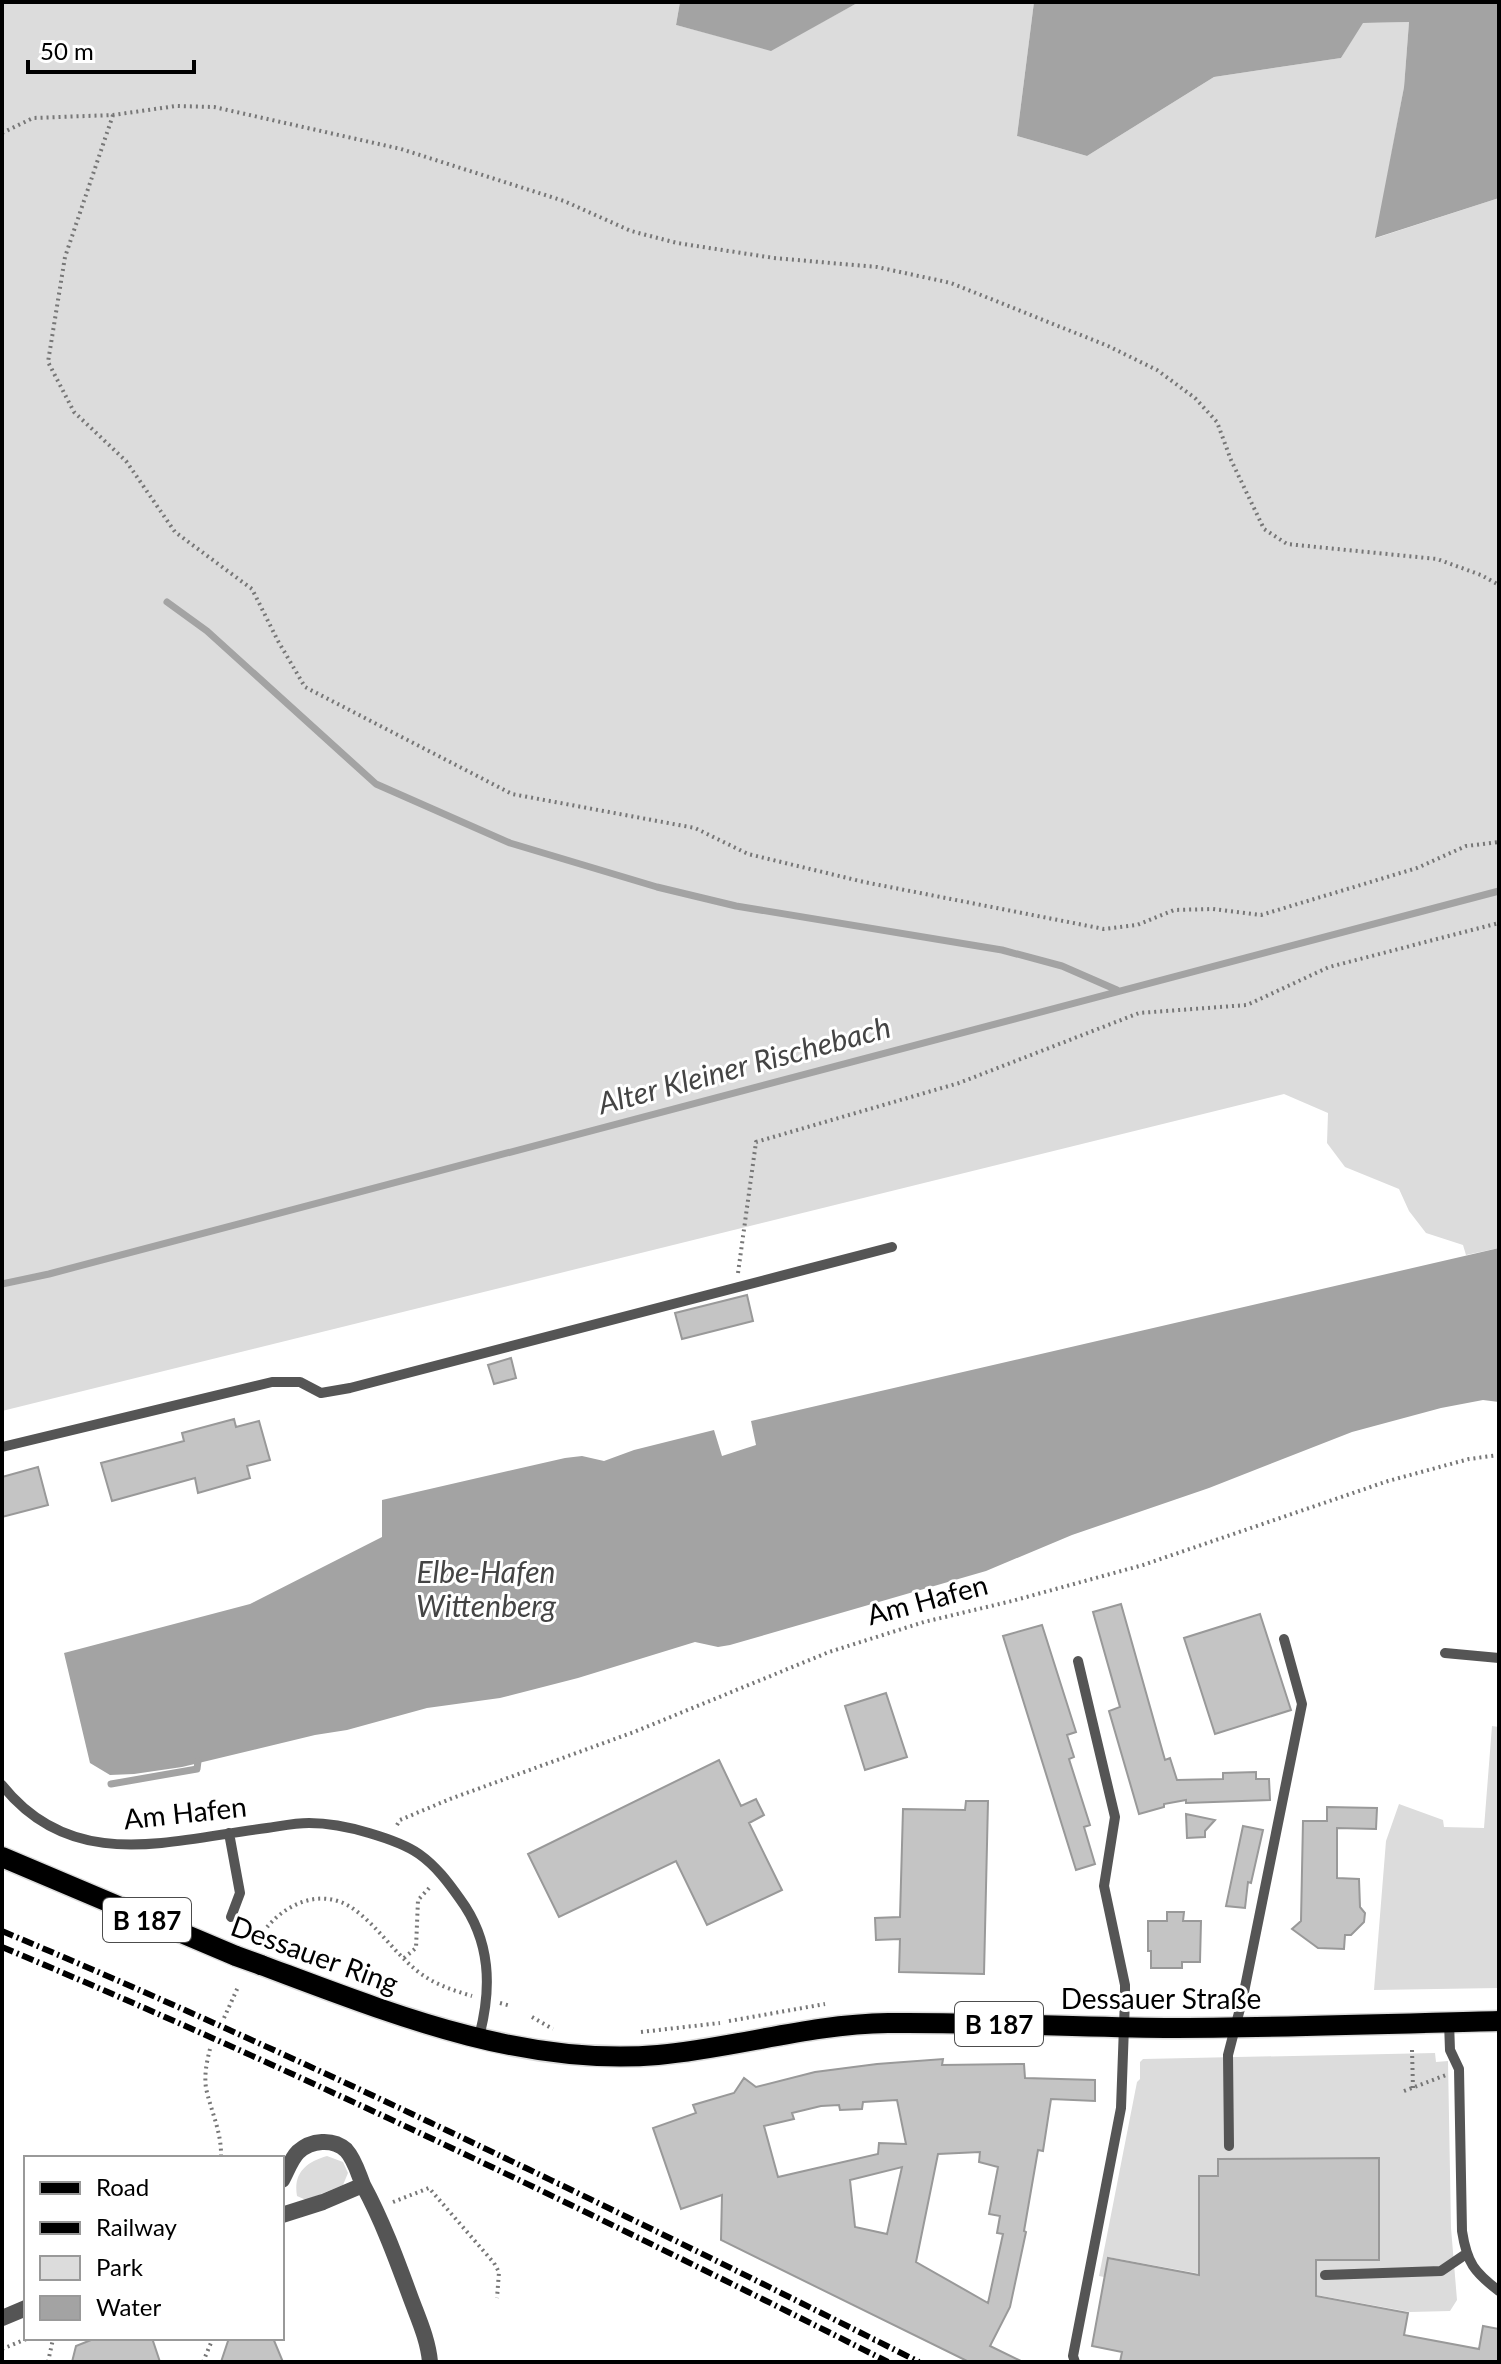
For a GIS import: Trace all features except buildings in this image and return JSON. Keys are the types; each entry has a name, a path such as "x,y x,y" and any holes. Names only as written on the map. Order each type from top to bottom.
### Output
{"main road":[{"name":"Dessauer Ring","path":"2,1857 236,1956 406,2016 479,2037"},
{"name":"Dessauer Straße","path":"479,2037 541,2050 655,2055 814,2029 874,2023 1234,2027 1499,2021"}],"street":[{"path":"284,2176 297,2152 306,2146 328,2142 344,2149 353,2159 376,2209 429,2346 430,2362"},
{"path":"284,2214 363,2185"},
{"path":"2,2318 24,2309"}],"lane":[{"path":"2,1447 272,1382 300,1382 321,1393 350,1388 892,1247"},
{"path":"1229,2146 1228,2055 1243,1997 1302,1704 1284,1639"},
{"path":"1445,1653 1499,1658"},
{"path":"1075,2362 1073,2356 1121,2108 1125,2027 1125,1985 1104,1886 1115,1817 1078,1661"},
{"name":"Am Hafen","path":"2,1785 31,1816 53,1829 80,1839 107,1844 133,1845 308,1823 344,1826 390,1839 418,1853 443,1876 468,1910 486,1954 487,2000 479,2037"},
{"path":"229,1833 240,1893 231,1917"},
{"path":"1449,2022 1450,2050 1459,2069 1462,2231 1466,2254 1477,2274 1499,2291"},
{"path":"1325,2275 1441,2271 1466,2254"}],"path":[{"path":"2,133 33,118 113,115 151,108 214,107 401,149 564,201 631,231 677,243 774,258 877,267 951,283 1108,346 1157,370 1195,398 1217,422 1231,460 1264,529 1287,544 1437,559 1499,585"},
{"path":"113,115 65,257 48,362 74,412 126,461 175,532 252,589 305,687 512,794 695,828 748,854 864,882 1104,929 1137,925 1174,910 1213,909 1261,915 1417,868 1466,846 1499,842"},
{"path":"736,1288 756,1142 959,1083 1139,1013 1247,1005 1329,967 1499,923"},
{"name":"Am Hafen","path":"390,1839 400,1820 634,1732 829,1652 924,1622 1143,1565 1388,1481 1469,1459 1499,1455"},
{"path":"404,1958 416,1948 418,1900 443,1876"},
{"path":"257,1942 278,1913 306,1901 335,1901 354,1909 416,1970 436,1983 482,1999"},
{"path":"224,2018 238,1987"},
{"path":"635,2033 723,2023 825,2004"},
{"path":"532,2017 557,2030"},
{"path":"210,2049 206,2087 222,2142 221,2156"},
{"path":"1412,2050 1413,2088"},
{"path":"1404,2091 1459,2069"},
{"path":"376,2209 429,2188 494,2263 499,2272 497,2298"},
{"path":"2,2349 24,2340"},
{"path":"48,2362 53,2340"},
{"path":"203,2362 212,2340"}],"green space":[{"path":"2,2 680,2 676,25 771,50 859,2 1034,2 1017,136 1087,156 1214,77 1341,58 1362,23 1409,22 1404,87 1376,238 1499,198 1499,1248 1466,1255 1463,1245 1426,1233 1409,1211 1399,1189 1345,1167 1327,1143 1328,1113 1284,1094 2,1411"},
{"path":"1492,1726 1499,1727 1499,1988 1374,1990 1386,1841 1399,1804 1443,1820 1444,1827 1484,1828"},
{"path":"1435,2053 1436,2062 1448,2061 1451,2228 1457,2300 1450,2311 1410,2312 1108,2257 1104,2277 1099,2276 1143,2059"},
{"path":"327,2156 343,2162 348,2173 343,2185 306,2200 297,2196 299,2175 307,2165"}],"water":[{"path":"680,2 859,2 771,51 676,25"},
{"path":"1034,2 1499,2 1499,198 1375,238 1404,87 1409,22 1363,23 1341,58 1214,77 1087,156 1017,136"},
{"name":"Elbe-Hafen Wittenberg","path":"1499,1248 1499,1402 1483,1400 1441,1408 1352,1432 1209,1488 1072,1535 986,1571 730,1645 718,1647 695,1642 500,1698 427,1708 347,1730 182,1767 110,1775 90,1763 64,1653 250,1604 382,1537 382,1500 565,1458 582,1456 604,1461 634,1450 714,1430 722,1456 756,1445 751,1421"}],"waterway":[{"path":"167,602 207,631 376,784 510,843 657,887 736,906 1002,950 1062,966 1117,990"},
{"name":"Alter Kleiner Rischebach","path":"2,1284 1499,891"},
{"path":"111,1784 197,1769 198,1761"}],"railway":[{"path":"2,1931 350,2085 919,2362"},
{"path":"2,1947 338,2095 669,2253 888,2362"}]}
